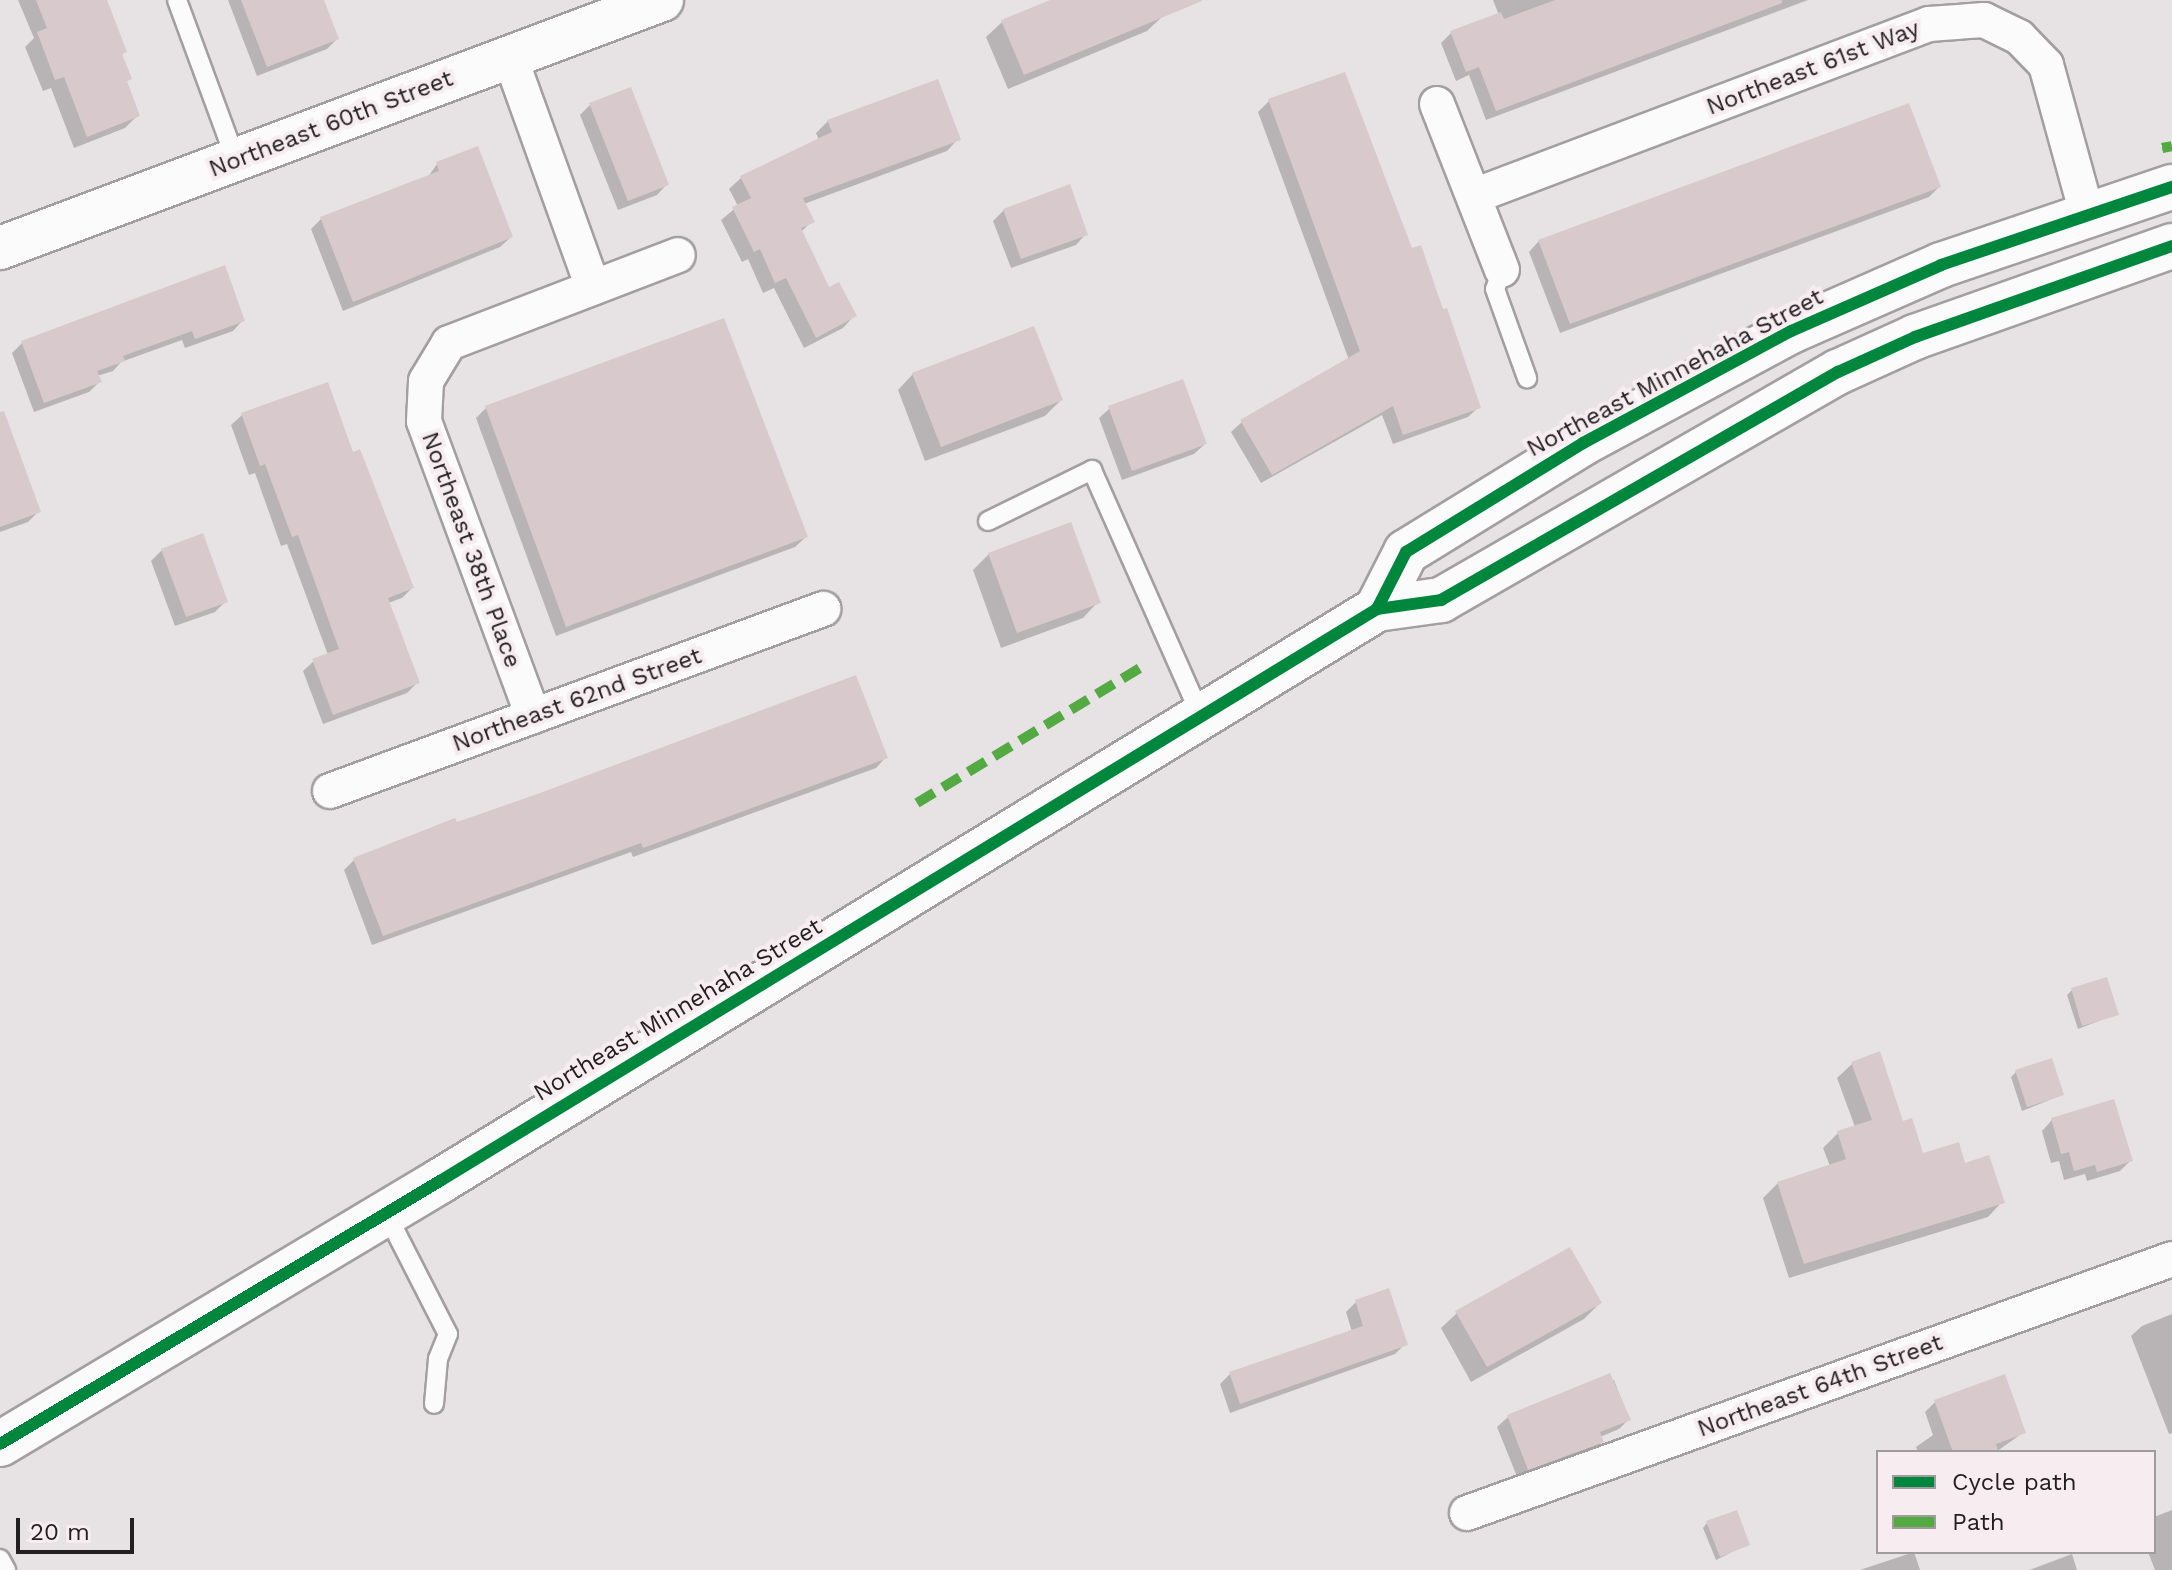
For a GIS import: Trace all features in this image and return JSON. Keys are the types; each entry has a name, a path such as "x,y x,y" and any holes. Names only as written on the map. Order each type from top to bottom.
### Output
{"main road":[{"name":"Northeast Minnehaha Street","path":"1377,609 1406,552 1583,443 1791,331 1941,265 2172,187"},
{"name":"Northeast Minnehaha Street","path":"0,1444 386,1213 1377,609 1441,600 1838,372 1915,337 2172,246"}],"street":[{"name":"Northeast 60th Street","path":"0,248 662,0"},
{"name":"Northeast 61st Way","path":"1474,196 1929,24 1984,20 2019,37 2046,65 2087,214"},
{"path":"510,57 593,288 678,255"},
{"path":"1437,104 1502,270"},
{"name":"Northeast 38th Place","path":"533,716 424,421 426,381 449,343 593,288"},
{"name":"Northeast 62nd Street","path":"330,791 823,609"},
{"name":"Northeast 64th Street","path":"1467,1513 2172,1259"}],"lane":[{"path":"177,0 236,160"},
{"path":"1502,270 1495,289 1527,378"},
{"path":"988,521 1092,470 1201,716"},
{"path":"386,1213 448,1334 438,1359 434,1404"},
{"path":"0,1559 6,1570"}],"building":[{"path":"36,0 107,0 127,52 122,54 132,79 127,81 140,116 87,137 64,77 55,80 37,32 47,28"},
{"path":"241,0 324,0 339,39 267,67"},
{"path":"1050,0 1202,1 1024,75 1001,20"},
{"path":"1555,0 1782,0 1782,3 1496,111 1479,67 1466,72 1450,31 1501,12 1504,19"},
{"path":"1345,72 1412,248 1421,245 1443,309 1447,308 1481,408 1403,435 1393,406 1272,475 1240,420 1360,351 1268,99"},
{"path":"938,79 961,140 803,198 815,222 801,228 829,287 839,282 857,316 816,338 786,278 775,283 760,249 754,252 732,207 751,198 740,176 832,132 827,120"},
{"path":"631,87 669,185 628,201 589,103"},
{"path":"1909,103 1941,187 1570,324 1538,240"},
{"path":"478,146 513,237 353,302 320,217 439,171 436,162"},
{"path":"1070,184 1088,235 1021,259 1003,209"},
{"path":"225,265 245,321 195,339 192,331 123,356 125,361 97,371 102,382 44,403 21,341"},
{"path":"724,318 808,537 566,627 485,406"},
{"path":"1034,326 1063,400 941,447 912,373"},
{"path":"1183,379 1207,444 1132,471 1108,406"},
{"path":"328,382 353,452 360,449 414,588 388,598 420,683 333,715 312,659 339,649 298,535 292,537 265,464 260,466 241,413"},
{"path":"4,411 41,512 0,527 0,412"},
{"path":"1071,522 1101,603 1017,633 988,553"},
{"path":"203,533 228,602 186,617 161,549"},
{"path":"856,675 888,758 643,848 641,843 383,936 353,858 455,818 457,822 540,793"},
{"path":"2107,977 2119,1015 2082,1026 2071,988"},
{"path":"1880,1051 1903,1121 1912,1118 1923,1153 1959,1142 1965,1163 1989,1155 2005,1203 1804,1264 1777,1182 1846,1159 1837,1131 1872,1120 1851,1062"},
{"path":"2052,1058 2064,1095 2027,1107 2015,1070"},
{"path":"2114,1099 2133,1161 2097,1172 2095,1165 2074,1171 2069,1152 2061,1154 2051,1118"},
{"path":"1570,1247 1602,1303 1487,1367 1455,1311"},
{"path":"1389,1288 1408,1345 1240,1404 1229,1372 1363,1326 1355,1300"},
{"path":"1610,1373 1631,1420 1600,1432 1604,1442 1528,1470 1507,1415"},
{"path":"2005,1374 2026,1433 1996,1444 1998,1450 1952,1450 1934,1400"},
{"path":"1737,1510 1750,1545 1720,1557 1706,1521"}],"marked path":[{"path":"2162,148 2172,146"},
{"path":"917,803 1143,666"}],"cycle path":[{"path":"1377,609 1406,552 1583,443 1791,331 1941,265 2172,187"},
{"path":"0,1444 440,1181 1377,609 1441,600 1838,372 1915,337 2172,246"}]}
